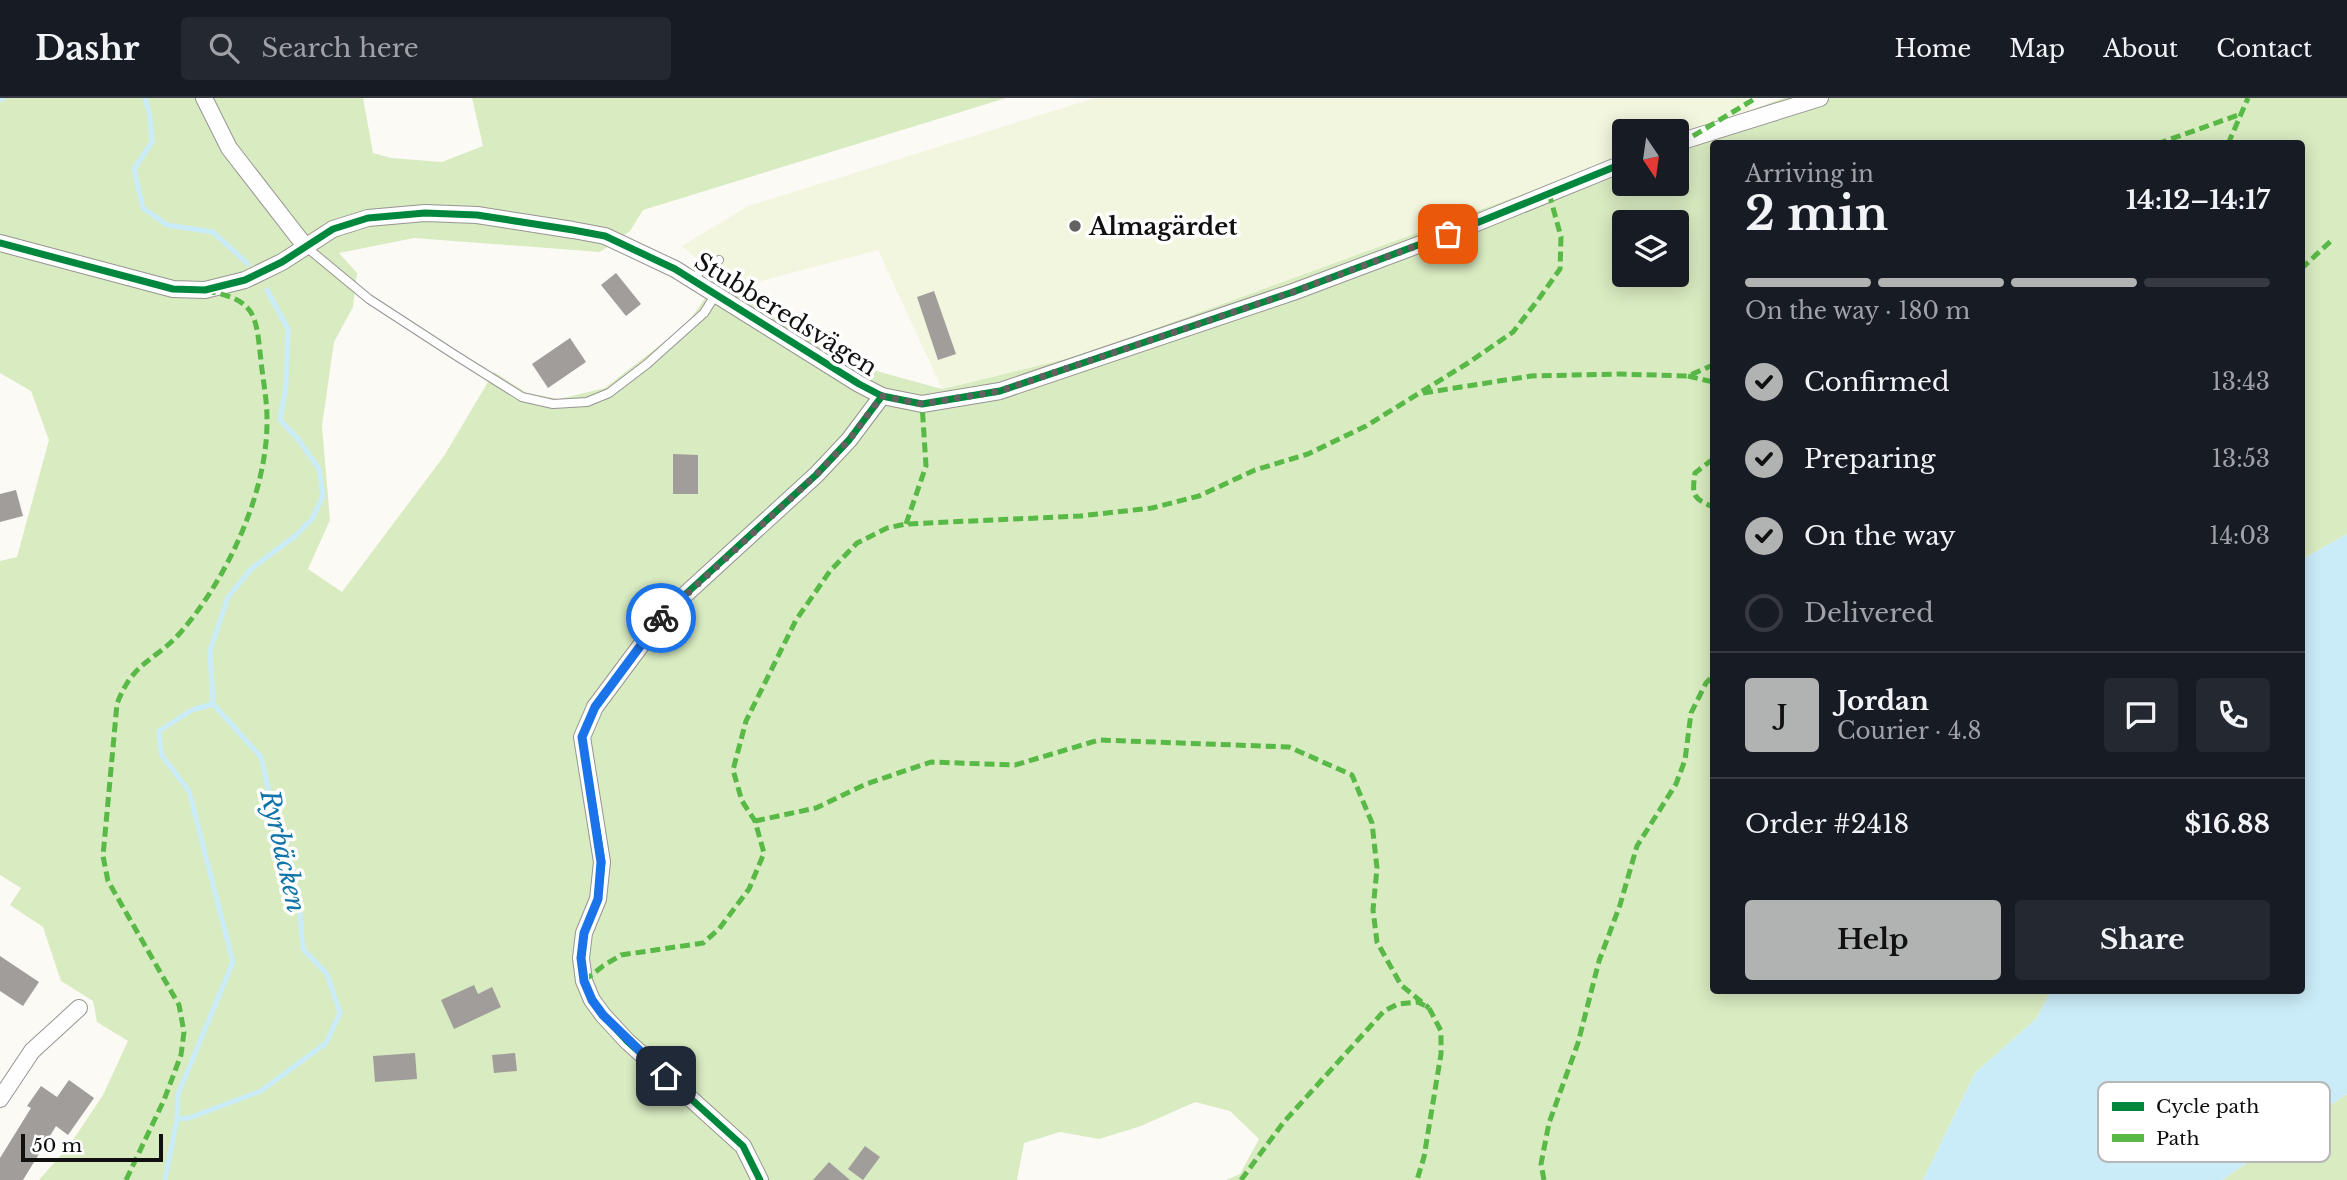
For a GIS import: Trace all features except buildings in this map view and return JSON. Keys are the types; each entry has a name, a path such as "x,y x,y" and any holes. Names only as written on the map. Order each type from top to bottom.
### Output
{"street":[{"path":"204,98 229,148 305,247"},
{"path":"1689,139 1820,98"},
{"name":"Stubberedsvägen","path":"0,243 173,289 205,290 245,280 282,262 333,229 368,218 425,213 477,215 606,236 675,269 859,384 882,396 922,404 1000,391 1293,292 1474,224 1612,168"},
{"path":"760,1180 743,1146 627,1041 592,1000 584,981 581,958 584,933 598,899 601,862 582,737 595,707 665,613 816,475 849,440 882,396"},
{"path":"0,1099 32,1051 79,1008"}],"lane":[{"path":"305,247 369,299 455,355 522,397 553,404 587,402 609,393 647,364 704,313 716,294"},
{"path":"694,281 701,269 719,260"}],"green space":[{"path":"0,98 363,98 373,153 391,158 442,162 483,146 472,98 1006,98 643,210 630,231 600,252 414,238 339,253 357,273 353,307 334,342 322,426 330,520 308,569 342,592 444,456 494,372 527,393 559,399 605,388 687,324 719,278 731,289 869,369 942,389 1085,354 1612,161 1612,196 1689,196 1689,133 1784,98 2347,98 2347,534 2305,558 2305,140 1710,140 1710,994 2049,994 2036,1019 1975,1073 1923,1180 1226,1180 1240,1174 1259,1139 1230,1111 1195,1102 1141,1126 1099,1139 1060,1132 1024,1143 1017,1180 39,1180 69,1146 103,1095 128,1041 97,1022 93,1001 61,981 43,927 10,905 21,888 0,875 0,561 17,557 49,440 31,391 0,373"},
{"name":"Almagärdet","path":"1095,98 1746,98 1750,110 1689,133 1689,119 1612,119 1612,161 1085,354 942,389 878,250 731,289 682,246 748,206"},
{"path":"2347,1094 2347,1180 2222,1180 2248,1162 2330,1162 2330,1106"}],"water":[{"path":"2347,534 2347,1094 2330,1106 2330,1082 2098,1082 2098,1162 2248,1162 2222,1180 1923,1180 1975,1073 2036,1019 2049,994 2305,994 2305,558"}],"waterway":[{"name":"Ryrbäcken","path":"145,98 150,116 152,142 134,169 143,208 167,225 213,232 248,264"},
{"name":"Ryrbäcken","path":"165,1180 177,1119 189,1118 261,1091 326,1043 340,1013 327,974 303,949 298,894 283,853 261,757 213,704 210,651 228,597 252,568 295,536 312,519 323,496 319,469 298,439 280,420 286,385 288,329 267,290"},
{"name":"Ryrbäcken","path":"177,1119 178,1094 233,962 189,791 161,754 159,731 192,710 213,704"}],"marked path":[{"path":"1693,136 1756,98"},
{"path":"2230,140 2248,98"},
{"path":"2168,140 2241,114"},
{"path":"584,981 621,955 703,943 719,929 749,889 764,853 755,821 742,801 733,770 746,721 796,620 830,571 857,543 887,528 906,524 1080,516 1152,508 1199,496 1255,470 1308,454 1366,426 1513,332 1560,269 1561,237 1549,193"},
{"path":"2305,265 2333,239"},
{"path":"126,1180 164,1100 181,1055 184,1032 179,1005 108,881 103,856 117,704 137,670 180,633 214,587 242,533 260,476 265,447 266,405 258,334 252,314 238,301 212,292"},
{"path":"1423,393 1531,376 1688,376 1710,366"},
{"path":"1688,376 1710,381"},
{"path":"906,524 926,466 922,404"},
{"path":"1710,461 1695,473 1694,486 1697,498 1710,506"},
{"path":"1544,1180 1541,1164 1549,1123 1578,1043 1599,961 1620,905 1637,846 1676,784 1685,760 1691,713 1710,679"},
{"path":"755,821 816,808 866,784 931,762 1015,765 1099,740 1289,747 1352,775 1372,823 1377,868 1373,910 1377,942 1401,985 1429,1008"},
{"path":"1241,1180 1283,1123 1384,1011 1398,1004 1418,1002 1429,1008 1441,1031 1441,1054 1424,1157 1417,1180"}],"cycle path":[{"path":"0,243 173,289 205,290 245,280 282,262 333,229 368,218 425,213 477,215 573,230 605,236 675,269 882,396 922,404 1000,391 1293,292 1474,224 1612,168"},
{"path":"760,1180 743,1146 627,1041 592,1000 584,981 581,958 584,933 598,899 602,862 582,737 595,707 665,613 816,475 849,440 882,396"}],"way so far":[{"path":"661,618 816,475 849,440 882,396 922,404 1000,391 1293,292 1448,234"}],"place":[{"name":"Almagärdet","path":"1075,226"}],"route":[{"path":"661,618 595,707 582,737 601,862 598,899 584,933 581,958 584,981 592,1000 638,1051 666,1076"}]}
